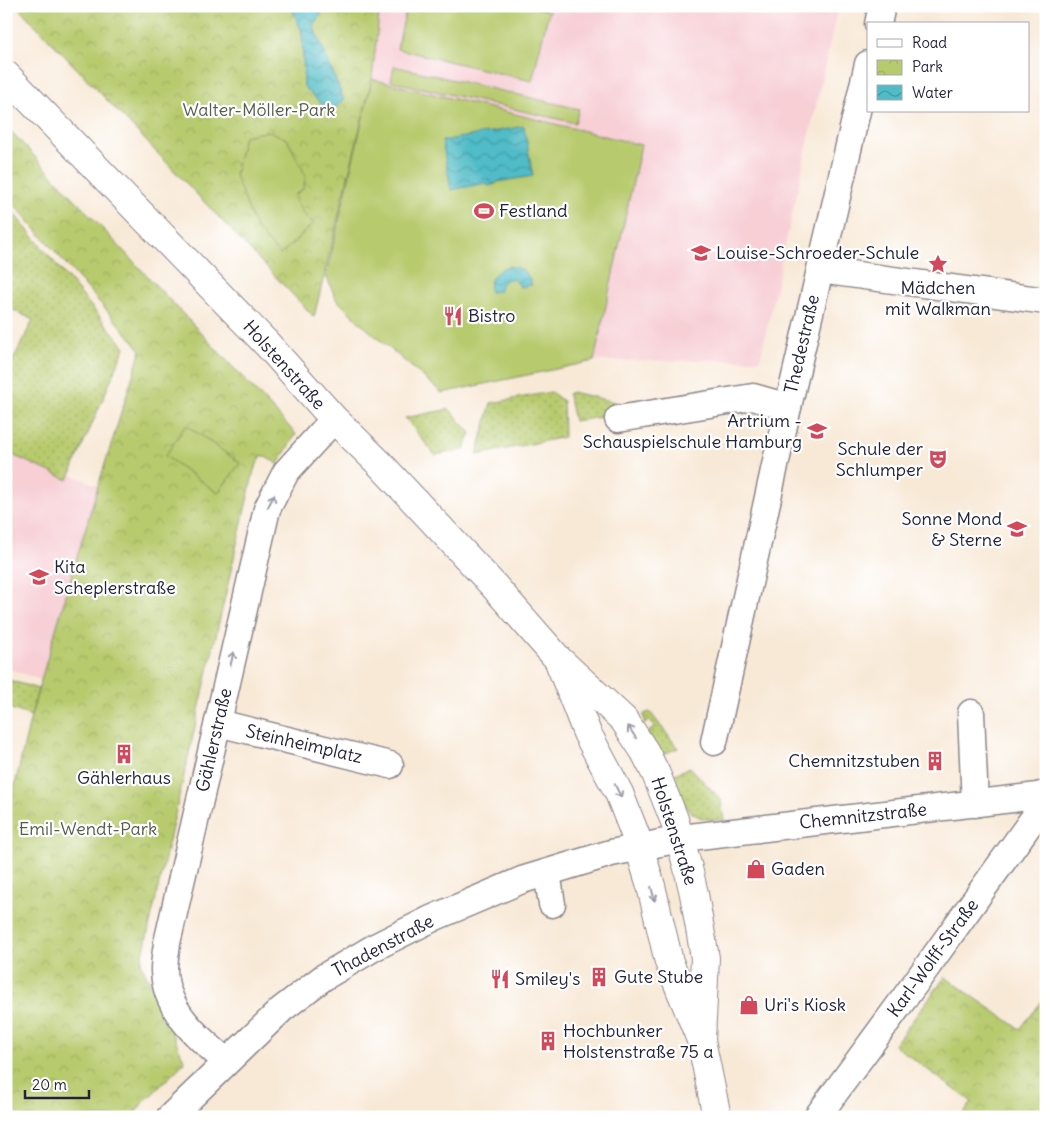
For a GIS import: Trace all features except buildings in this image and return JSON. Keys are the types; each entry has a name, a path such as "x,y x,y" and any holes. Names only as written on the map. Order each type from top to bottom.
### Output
{"main road":[{"name":"Holstenstraße","path":"6,74 267,344 334,419 380,464 494,586 558,659 624,720 645,752 656,774 680,839 694,894 705,958 701,1040"},
{"name":"Holstenstraße","path":"558,659 587,733 610,775 628,814 640,847 669,962 701,1040 717,1117"}],"street":[{"path":"878,22 882,6"},
{"name":"Thedestraße","path":"714,742 788,407 867,68"},
{"path":"820,270 1046,301"},
{"path":"618,419 753,397 788,407"},
{"name":"Gählerstraße","path":"226,1062 206,1045 180,1017 169,995 164,971 167,943 267,509 286,472 334,419"},
{"path":"972,713 975,804"},
{"name":"Steinheimplatz","path":"218,723 390,765"},
{"name":"Chemnitzstraße","path":"640,847 680,839 1043,795"},
{"name":"Karl-Wolff-Straße","path":"816,1117 919,979 1038,812 1043,795"},
{"name":"Thadenstraße","path":"170,1117 288,1005 324,977 375,947 433,918 522,880 611,853 640,847"},
{"path":"547,873 552,904"}],"shaded area":[{"name":"Louise-Schroeder-Schule","path":"380,6 838,6 760,360 594,361 641,145 372,79"},
{"name":"Kita Scheplerstraße","path":"6,446 98,486 41,680 6,668"}],"green space":[{"name":"Walter-Möller-Park","path":"17,6 380,6 372,79 314,317"},
{"path":"407,6 530,6 549,11 532,81 397,49"},
{"path":"394,66 579,109 575,123 391,81"},
{"name":"Festland","path":"372,79 641,145 594,361 442,393 358,321 336,299 326,276"},
{"name":"Emil-Wendt-Park","path":"6,126 296,434 278,464 262,455 254,470 141,963 185,1062 141,1105 133,1117 6,1117 6,824 41,680 98,486 141,350 6,195"},
{"path":"269,131 287,139 306,176 303,189 293,196 303,214 314,223 280,255 256,228 235,175 244,136"},
{"path":"6,204 125,347 68,480 6,452 6,374 33,320 6,306"},
{"path":"551,392 563,401 564,437 477,455 491,403"},
{"path":"572,392 631,406 629,413 574,421 568,394"},
{"path":"449,409 471,433 464,450 435,455 405,418"},
{"path":"186,425 240,463 218,493 165,456"},
{"path":"6,679 38,689 31,716 6,707"},
{"path":"650,712 678,748 659,756 647,733 655,727 650,721 644,724 644,714"},
{"path":"690,767 721,800 724,820 702,818 688,809 684,803 671,776"},
{"path":"945,977 1020,1029 1046,996 1046,1117 961,1117 972,1102 894,1045"}],"water":[{"path":"291,6 327,6 313,25 344,100 330,112 304,87 302,32"},
{"path":"524,126 533,176 497,182 488,186 487,183 451,190 442,141"},
{"path":"508,266 524,271 532,285 520,287 515,281 508,279 502,283 500,291 490,292 489,287 493,276"}],"place":[{"name":"Festland","path":"484,211"},
{"name":"Louise-Schroeder-Schule","path":"701,253"},
{"name":"Mädchen mit Walkman","path":"938,264"},
{"name":"Bistro","path":"453,316"},
{"name":"Artrium - Schauspielschule Hamburg","path":"817,431"},
{"name":"Schule der Schlumper","path":"938,459"},
{"name":"Sonne Mond & Sterne","path":"1017,529"},
{"name":"Kita Scheplerstraße","path":"39,577"},
{"name":"Gählerhaus","path":"124,754"},
{"name":"Chemnitzstuben","path":"935,761"},
{"name":"Gaden","path":"756,869"},
{"name":"Gute Stube","path":"599,977"},
{"name":"Smiley's","path":"500,979"},
{"name":"Uri's Kiosk","path":"749,1005"},
{"name":"Hochbunker Holstenstraße 75 a","path":"548,1041"}]}
